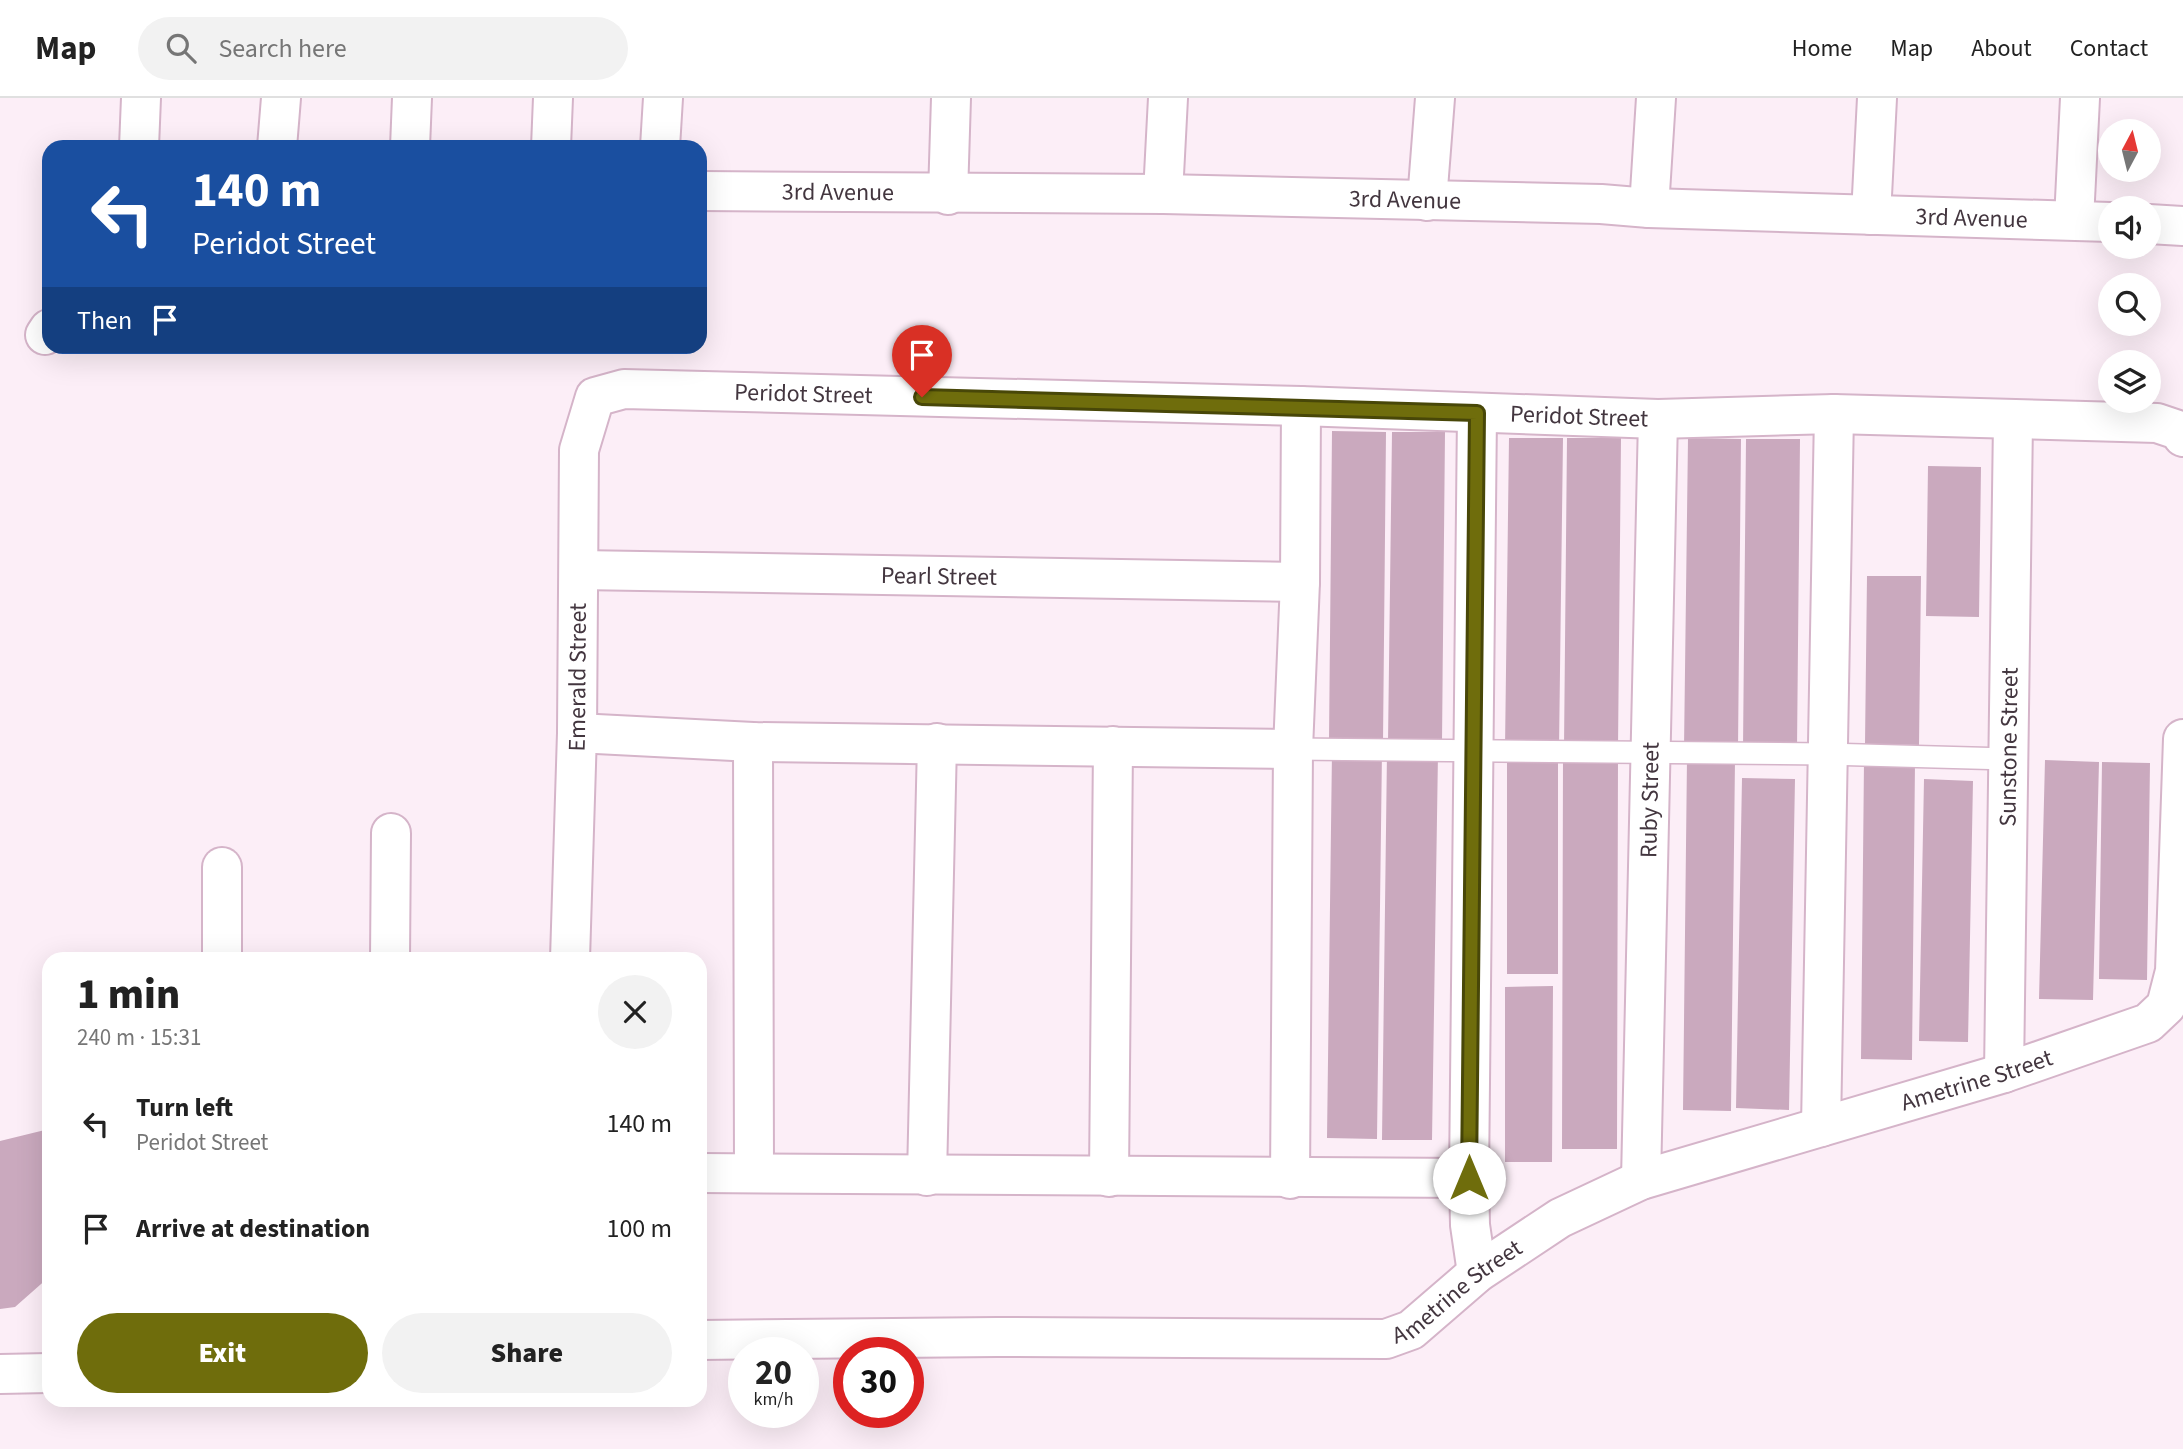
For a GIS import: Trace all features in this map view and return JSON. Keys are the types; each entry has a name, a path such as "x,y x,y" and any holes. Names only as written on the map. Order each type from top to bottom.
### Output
{"street":[{"path":"139,140 141,98"},
{"path":"278,140 281,98"},
{"path":"410,140 412,98"},
{"path":"551,140 553,98"},
{"path":"660,140 663,98"},
{"path":"948,195 951,98"},
{"path":"1163,194 1168,98"},
{"path":"1427,201 1435,98"},
{"path":"1649,208 1656,98"},
{"path":"1871,215 1877,98"},
{"path":"2080,98 2092,221"},
{"name":"3rd Avenue","path":"707,191 948,195 1163,194 1601,204 1649,208 2092,221"},
{"path":"2161,225 2183,226"},
{"name":"Peridot Street","path":"595,397 624,389 1301,406 1658,419 1834,414 2157,423 2178,430 2183,437"},
{"name":"Emerald Street","path":"570,952 577,733 579,450 595,397"},
{"path":"1290,1179 1293,749 1300,582 1301,406"},
{"path":"1477,413 1471,750 1469,1178 1470,1225 1477,1273"},
{"path":"1821,1127 1834,414"},
{"name":"Ruby Street","path":"1640,1180 1648,751 1658,419"},
{"name":"Sunstone Street","path":"2004,1073 2013,421"},
{"name":"Pearl Street","path":"579,569 1300,582"},
{"path":"577,733 753,742 1293,749"},
{"name":"Ametrine Street","path":"707,1340 997,1337 1386,1339 1411,1330 1477,1273 1560,1218 1640,1180 2004,1073 2148,1023 2166,1006 2175,971 2183,739"},
{"path":"753,742 754,1172"},
{"path":"927,1175 937,743"},
{"path":"1110,1177 1113,746"},
{"path":"390,952 391,833"},
{"path":"222,867 222,952"},
{"path":"707,1173 1290,1179 1469,1178"},
{"path":"0,1374 42,1373"}],"lane":[{"path":"1293,749 1648,751 2008,760"}],"building":[{"path":"1332,431 1386,432 1383,742 1329,742"},
{"path":"1392,432 1445,432 1442,742 1388,742"},
{"path":"1509,438 1563,438 1559,748 1505,748"},
{"path":"1567,438 1621,438 1618,748 1564,748"},
{"path":"1688,438 1741,439 1738,749 1684,749"},
{"path":"1746,439 1800,439 1797,749 1743,749"},
{"path":"1928,466 1981,467 1979,617 1926,616"},
{"path":"1867,576 1921,576 1919,745 1865,744"},
{"path":"1332,751 1382,751 1377,1139 1327,1138"},
{"path":"1387,752 1438,753 1432,1140 1382,1140"},
{"path":"1507,755 1558,756 1558,974 1507,974"},
{"path":"1563,756 1618,756 1617,1149 1562,1149"},
{"path":"1687,758 1735,759 1731,1111 1683,1110"},
{"path":"2045,760 2099,762 2093,1000 2039,999"},
{"path":"1864,761 1915,762 1912,1060 1861,1059"},
{"path":"2102,762 2150,763 2147,980 2099,979"},
{"path":"1742,778 1795,779 1789,1110 1736,1108"},
{"path":"1924,779 1973,781 1968,1042 1919,1041"},
{"path":"1553,986 1552,1162 1505,1162 1505,987"},
{"path":"42,1131 42,1283 15,1307 0,1309 0,1141"}],"route":[{"path":"922,397 1477,413 1471,750 1469,1178"}]}
